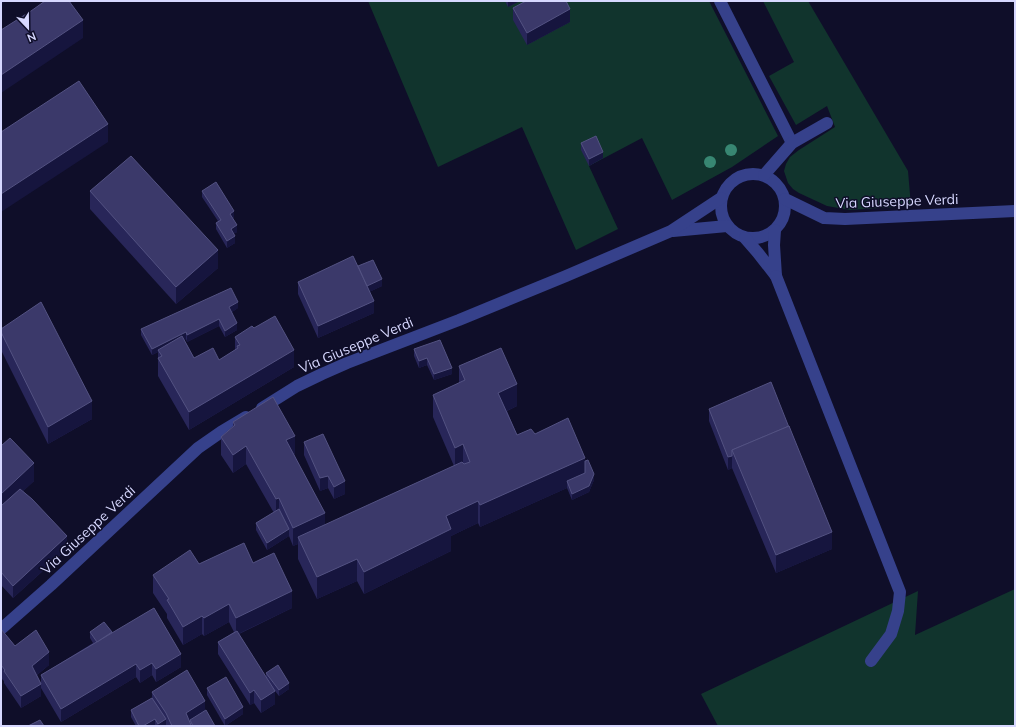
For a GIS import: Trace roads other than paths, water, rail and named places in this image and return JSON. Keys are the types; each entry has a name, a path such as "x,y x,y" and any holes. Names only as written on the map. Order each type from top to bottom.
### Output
{"street":[{"path":"720,1 792,142"},
{"path":"764,175 792,142 827,122"},
{"path":"747,174 764,175 781,189 785,199 785,210 782,221 775,230 766,236 756,239 745,238 735,234 727,226 722,217 720,208 721,198 724,190 730,182 738,177 747,174"},
{"name":"Via Giuseppe Verdi","path":"1,629 46,590 198,448 221,432 298,386 322,374 459,320 671,231 721,198"},
{"name":"Via Giuseppe Verdi","path":"785,199 824,218 845,220 1015,211"},
{"name":"Via Giuseppe Verdi","path":"671,231 727,226"},
{"path":"775,230 774,245 776,276"},
{"path":"745,238 758,252 776,276 900,592 898,611 891,634 871,661"}]}
